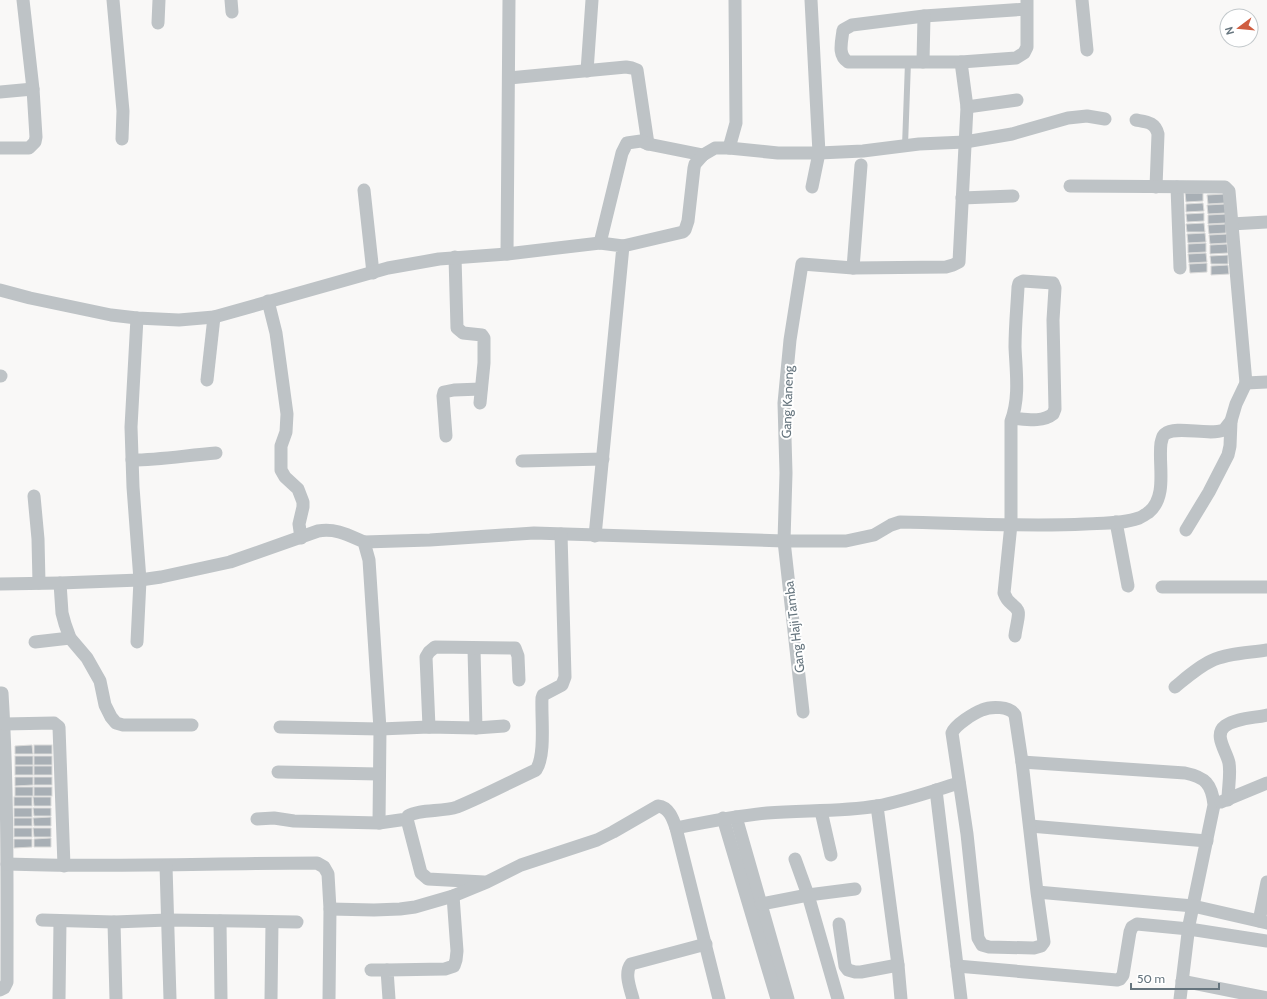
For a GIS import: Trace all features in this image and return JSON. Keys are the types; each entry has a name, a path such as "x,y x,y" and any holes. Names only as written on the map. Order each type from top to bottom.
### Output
{"street":[{"path":"0,148 29,148 35,142 36,137 33,89 23,0"},
{"path":"113,0 123,111 122,139"},
{"path":"158,0 158,23"},
{"path":"507,254 509,0"},
{"path":"587,71 592,0"},
{"path":"729,148 736,123 735,0"},
{"path":"811,0 819,153 812,187"},
{"path":"1082,0 1087,50"},
{"path":"1027,5 1027,47 1021,56 1016,58 961,62 848,62 843,59 840,50 843,30 852,25 1027,5"},
{"path":"923,62 924,16"},
{"path":"861,165 853,268 946,267 953,266 958,262 967,107 961,62"},
{"path":"509,78 626,67 632,68 636,70 648,144"},
{"path":"0,92 33,89"},
{"path":"967,107 1017,100"},
{"path":"0,290 37,300 111,315 178,320 214,317 388,268 455,257 507,254 600,243 624,246 676,235 685,230 688,221 695,164 704,155 715,148 778,153 863,151 905,146 965,142 1029,130 1068,118 1087,116 1105,119"},
{"path":"1136,120 1149,122 1157,129 1156,187"},
{"path":"600,243 622,152 627,143 641,141 648,144 704,155"},
{"path":"1070,186 1226,188 1229,191 1246,384 1236,404 1231,421 1230,446 1228,455 1206,498 1186,530"},
{"path":"1177,187 1180,268"},
{"path":"364,190 373,273"},
{"path":"962,198 1012,196"},
{"path":"1231,224 1267,222"},
{"path":"595,536 624,246"},
{"path":"455,257 457,328 464,333 482,335 484,338 484,363 480,403"},
{"name":"Gang Kaneng","path":"784,541 786,473 784,403 790,340 802,264 853,268"},
{"path":"1012,418 1046,418 1053,414 1055,409 1053,320 1055,288 1053,283 1023,281 1020,283 1015,345 1017,386 1016,408 1012,418 1011,436 1011,524 1004,593 1008,602 1018,610 1019,614 1016,621 1015,636"},
{"path":"268,301 276,333 287,414 286,432 281,446 281,465 286,477 298,489 303,502 299,524 301,538"},
{"path":"207,380 214,317"},
{"path":"137,318 131,427 140,580 137,642"},
{"path":"1246,384 1267,382"},
{"path":"446,436 444,392 481,389"},
{"path":"0,584 140,580 161,577 230,562 318,531 327,530 344,533 364,542 430,540 534,533 784,541 846,541 874,535 891,525 900,522 1059,525 1116,522 1140,518 1156,505 1160,491 1160,452 1162,437 1165,434 1175,430 1214,433 1220,432 1224,430 1231,421"},
{"path":"132,460 159,459 181,455 216,453"},
{"path":"522,461 603,460"},
{"path":"34,496 38,539 39,583"},
{"path":"1116,522 1128,586"},
{"path":"257,819 274,818 294,821 379,823 407,819 412,813 456,808 536,770 542,753 542,698 543,695 562,685 565,677 561,534"},
{"name":"Gang Haji Tamba","path":"784,541 804,712"},
{"path":"364,542 369,560 380,729 379,823"},
{"path":"60,583 62,613 70,638 94,669 100,681 106,708 116,723 124,725 192,725"},
{"path":"1162,586 1267,587"},
{"path":"35,642 70,638"},
{"path":"429,727 426,657 435,647 474,649 516,648 518,656 519,680"},
{"path":"474,649 476,728"},
{"path":"1175,686 1212,660 1267,650"},
{"path":"0,693 2,693 4,724 7,864 7,982 4,988 0,990"},
{"path":"1000,708 1013,712 1022,762 1044,942 1041,946 1034,948 989,947 982,945 978,938 967,834 952,733 958,725 982,710 1000,708"},
{"path":"1228,800 1229,762 1220,738 1222,730 1225,726 1235,722 1267,715"},
{"path":"4,724 54,723 59,727 64,866"},
{"path":"280,727 380,729 429,727 476,728 504,726"},
{"path":"1022,762 1193,774 1199,776 1206,782 1213,794 1214,805 1191,918 1180,999"},
{"path":"278,772 379,774"},
{"path":"672,818 729,818 768,813 821,811 877,806 922,795 960,783"},
{"path":"1214,805 1267,783"},
{"path":"936,790 961,999"},
{"path":"330,909 400,909 415,907 453,896 487,882 521,865 597,840 658,806 672,818 706,944 719,999"},
{"path":"877,806 898,964 901,999"},
{"path":"821,811 831,855"},
{"path":"729,818 761,904 788,999"},
{"path":"729,818 778,999"},
{"path":"407,819 421,873 424,876 428,879 487,882"},
{"path":"1030,826 1207,841"},
{"path":"795,859 808,895 838,999"},
{"path":"7,864 64,866 166,866 237,863 317,863 324,867 328,874 330,909 329,999"},
{"path":"166,866 170,999"},
{"path":"1038,892 1191,918 1263,922 1267,882"},
{"path":"761,904 808,895 855,889"},
{"path":"371,970 445,969 454,966 457,951 453,896"},
{"path":"957,966 1117,980 1123,976 1132,927 1137,924 1191,918 1267,941"},
{"path":"42,920 114,922 168,920 297,922"},
{"path":"59,999 60,921"},
{"path":"220,921 222,999"},
{"path":"114,922 116,999"},
{"path":"271,999 272,922"},
{"path":"839,924 845,966 848,970 861,972 898,964"},
{"path":"633,999 628,974 628,968 631,964 706,944"},
{"path":"387,970 389,999"},
{"path":"1182,981 1267,998"}],"lane":[{"path":"905,146 908,62"}],"building":[{"path":"1185,193 1203,193 1203,201 1186,202"},
{"path":"1225,194 1225,203 1208,204 1207,195"},
{"path":"1203,203 1204,211 1186,212 1186,204"},
{"path":"1225,204 1226,213 1208,214 1207,205"},
{"path":"1204,213 1204,221 1187,222 1186,214"},
{"path":"1226,214 1226,223 1208,224 1208,215"},
{"path":"1204,223 1205,232 1187,232 1186,224"},
{"path":"1226,224 1226,233 1209,234 1208,225"},
{"path":"1205,233 1206,242 1188,243 1187,234"},
{"path":"1227,234 1227,243 1210,244 1209,235"},
{"path":"1206,243 1206,252 1188,253 1188,244"},
{"path":"1227,244 1228,253 1210,254 1210,245"},
{"path":"1206,253 1207,262 1189,263 1188,254"},
{"path":"1228,255 1228,264 1211,264 1210,256"},
{"path":"1207,263 1207,272 1190,273 1189,264"},
{"path":"1228,265 1229,274 1211,275 1211,266"},
{"path":"32,745 33,754 15,754 15,746"},
{"path":"34,745 52,745 52,754 34,754"},
{"path":"15,756 33,756 33,765 15,765"},
{"path":"34,756 52,756 52,765 34,765"},
{"path":"15,766 33,766 33,775 15,775"},
{"path":"34,766 52,766 52,775 34,775"},
{"path":"15,777 33,777 33,785 15,786"},
{"path":"34,777 52,777 52,785 34,785"},
{"path":"15,787 33,787 33,796 15,796"},
{"path":"34,787 52,787 52,796 34,796"},
{"path":"14,797 32,797 32,806 14,806"},
{"path":"33,797 51,797 51,806 34,806"},
{"path":"14,808 32,808 32,817 14,817"},
{"path":"33,808 51,808 51,816 34,816"},
{"path":"51,817 51,826 34,826 33,818"},
{"path":"14,818 32,818 32,826 14,826"},
{"path":"14,828 32,828 32,837 14,837"},
{"path":"33,828 51,828 51,837 34,837"},
{"path":"51,838 51,847 34,847 34,839"},
{"path":"14,839 32,839 32,847 14,848"}]}
